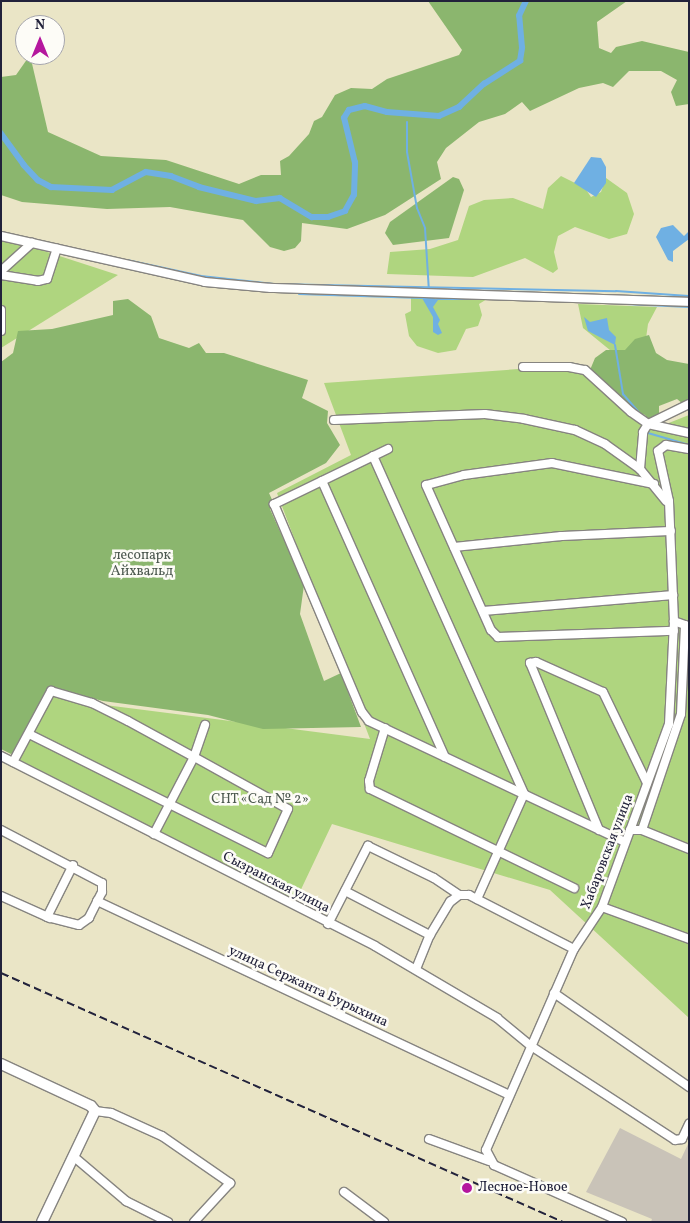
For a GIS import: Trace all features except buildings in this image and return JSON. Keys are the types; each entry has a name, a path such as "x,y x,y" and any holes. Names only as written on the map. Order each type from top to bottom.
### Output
{"main road":[{"path":"2,1065 91,1106 95,1111 42,1222"}],"street":[{"path":"1,236 205,282 689,302"},
{"path":"1,273 32,243"},
{"path":"1,273 38,281 47,279 56,249"},
{"path":"1,310 1,331"},
{"path":"524,367 569,367 585,370 631,412 648,424 689,432"},
{"path":"640,469 640,447 648,424 689,404"},
{"path":"334,420 485,414 524,419 575,430 605,444 640,469 654,484 667,503"},
{"name":"Хабаровская улица","path":"489,1161 488,1143 574,949 602,907 669,724 674,631 671,531 659,447 678,445 689,449"},
{"path":"388,449 274,504 362,712 369,721 625,842"},
{"path":"373,456 524,794 477,899"},
{"path":"654,484 552,462 438,480 426,485 482,611 491,630 498,637 674,631"},
{"path":"322,481 445,757"},
{"path":"454,547 561,536 671,531"},
{"path":"482,611 672,595"},
{"path":"642,830 681,714 685,625 674,621"},
{"path":"599,830 530,663 536,662 603,692 646,783"},
{"path":"13,762 47,696 51,691 61,692 108,711 288,809 270,850 263,853 29,734"},
{"path":"154,834 194,757 205,725"},
{"path":"385,728 370,781 370,789 574,888"},
{"name":"Сызранская улица","path":"1,756 416,969 497,1018 531,1046 675,1140 682,1139 689,1124"},
{"path":"1,830 73,865 97,878 102,883 102,892 90,918 79,925 47,917 1,896"},
{"path":"630,830 642,830 689,849"},
{"path":"328,924 368,846 434,878 459,895 469,895 574,949"},
{"path":"47,917 73,865"},
{"path":"345,891 430,935"},
{"path":"416,969 430,935 450,902 459,895"},
{"name":"улица Сержанта Бурыхина","path":"97,902 509,1095"},
{"path":"602,907 689,939"},
{"path":"554,993 689,1087"},
{"path":"95,1111 111,1113 162,1136 230,1183 194,1222"},
{"path":"429,1140 489,1161 622,1222"},
{"path":"72,1156 126,1201 168,1222"},
{"path":"344,1192 384,1222"}],"shaded area":[{"path":"620,1128 681,1159 689,1142 689,1222 651,1222 652,1219 586,1192"}],"green space":[{"path":"428,1 627,1 597,22 599,48 611,53 616,47 642,41 689,52 689,104 676,106 671,92 677,80 661,71 629,71 613,87 603,83 579,88 530,111 522,102 505,114 479,122 446,148 437,162 441,179 385,215 347,229 302,223 301,241 295,248 284,251 270,247 243,220 170,207 107,209 22,202 1,195 1,77 16,75 23,65 32,65 48,132 101,156 166,160 239,184 261,175 281,175 280,161 289,156 309,134 314,121 322,117 335,95 351,88 372,89 387,79 459,55 462,50"},
{"path":"561,176 585,188 591,197 601,192 606,178 627,193 634,214 627,234 609,239 575,227 558,236 554,252 558,269 553,273 525,258 473,277 387,274 390,252 430,249 458,240 469,206 484,200 513,198 543,209 548,188"},
{"path":"453,177 459,179 464,190 449,238 393,245 385,233 390,222"},
{"path":"1,237 118,275 1,348"},
{"path":"429,291 431,297 437,299 487,299 479,304 482,315 478,326 466,329 456,350 438,353 417,346 409,336 405,314 411,311 411,298 427,296"},
{"name":"лесопарк Айхвальд","path":"128,299 151,316 159,338 189,348 199,343 206,353 224,353 308,380 302,398 328,411 327,423 340,445 326,463 269,493 274,504 270,509 304,585 300,614 324,681 341,673 361,727 263,729 208,715 103,701 48,687 16,750 11,754 1,749 1,362 13,353 18,331 52,329 113,315 113,301"},
{"path":"578,304 657,307 648,324 644,353 616,355 583,328"},
{"path":"649,335 656,353 667,360 689,364 689,400 683,404 677,399 659,406 659,415 649,421 645,415 632,410 590,370 595,358 606,350 625,350 635,339"},
{"name":"СНТ «Сад № 2»","path":"575,365 651,430 689,415 689,1018 550,890 332,824 296,900 12,759 49,688 105,705 370,739 277,493 351,455 324,383"}],"water":[{"path":"591,157 601,158 606,167 606,183 596,197 574,183"},
{"path":"673,225 684,236 689,231 689,239 673,251 673,262 668,260 656,237 661,228"},
{"path":"430,291 431,297 438,300 433,307 440,320 438,324 442,333 438,335 433,332 433,317 422,298"},
{"path":"584,317 590,322 607,318 609,330 616,337 615,345 588,331"}],"waterway":[{"path":"1,133 24,165 38,180 51,187 112,190 146,172 171,176 199,187 256,201 280,198 312,217 328,217 345,211 354,195 355,163 344,118 349,110 365,106 387,112 439,116 459,107 484,84 520,61 522,48 519,16 526,1"},
{"path":"407,122 407,152 417,208 425,228 429,292"},
{"path":"127,260 201,276 274,284 616,291 689,296"},
{"path":"299,294 422,298"},
{"path":"437,299 479,299"},
{"path":"626,304 689,307"},
{"path":"615,345 623,394 641,415"},
{"path":"648,433 689,445"}],"railway":[{"path":"1,973 563,1222"}],"place":[{"name":"Лесное-Новое","path":"467,1188"}]}
